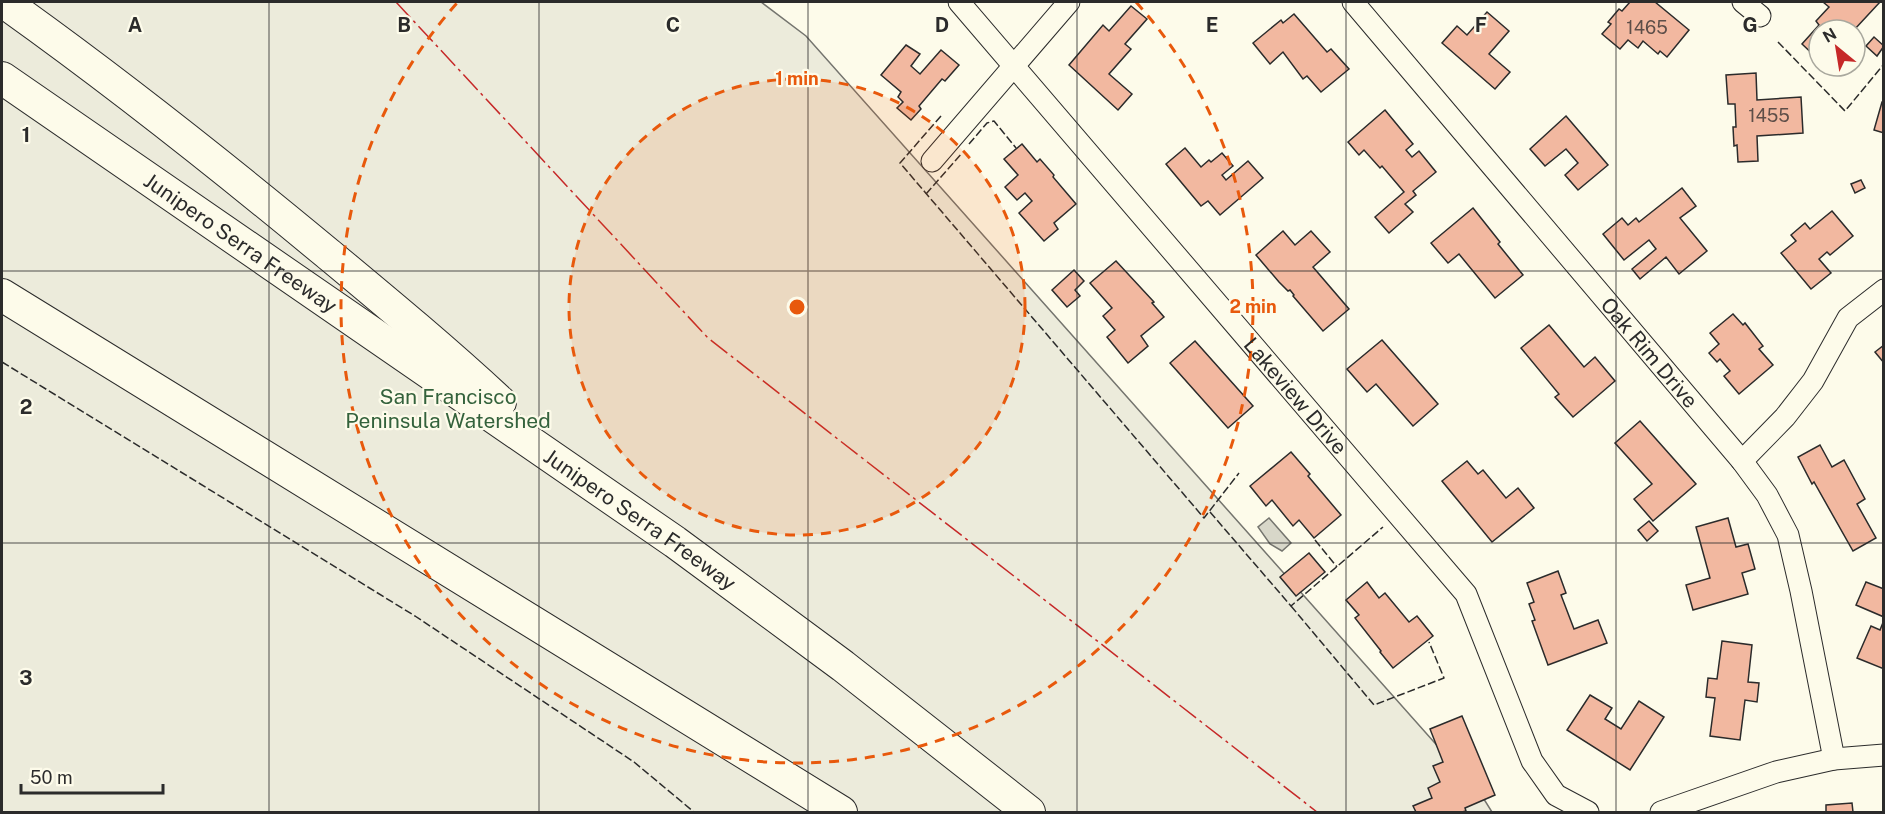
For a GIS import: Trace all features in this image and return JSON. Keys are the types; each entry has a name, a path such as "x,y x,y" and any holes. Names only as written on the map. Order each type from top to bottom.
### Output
{"highway":[{"path":"4,2 125,90 255,193 440,347 572,470"},
{"name":"Junipero Serra Freeway","path":"2,78 692,555 826,653 1029,813"},
{"path":"2,295 842,813"}],"street":[{"name":"Lakeview Drive","path":"959,2 1466,594 1532,761 1556,795 1588,813"},
{"path":"932,161 1069,2"},
{"name":"Oak Rim Drive","path":"1353,2 1742,461 1767,495 1788,535 1834,759"},
{"path":"1743,2 1760,16"},
{"path":"1742,461 1785,417 1813,381 1848,318 1884,290"},
{"path":"1661,813 1776,772 1834,759 1884,755"}],"green space":[{"name":"San Francisco Peninsula Watershed","path":"2,2 761,2 806,36 1482,796 1492,812 2,812"}],"shaded area":[{"path":"1269,518 1291,543 1282,551 1270,544 1258,527"}],"building":[{"path":"1630,2 1655,2 1689,30 1667,57 1660,51 1658,54 1643,41 1638,48 1628,40 1620,49 1602,34 1611,24 1608,22 1619,9 1622,11"},
{"path":"1823,2 1880,2 1865,18 1819,18 1829,7"},
{"path":"1131,6 1147,19 1125,44 1131,49 1109,74 1132,94 1118,110 1069,65 1103,25 1109,31"},
{"path":"1487,12 1509,31 1489,54 1510,72 1495,89 1442,43 1457,26 1467,35"},
{"path":"1294,14 1327,52 1331,49 1349,69 1321,92 1307,76 1303,79 1283,52 1270,64 1253,43 1281,20 1283,23"},
{"path":"1874,37 1884,46 1877,56 1867,45"},
{"path":"1807,38 1807,49 1802,44"},
{"path":"906,45 920,54 911,66 920,74 941,50 959,65 945,81 942,79 919,106 921,109 911,120 897,108 903,102 898,97 901,92 881,75"},
{"path":"1756,73 1757,100 1801,97 1803,133 1757,136 1758,161 1738,162 1733,127 1736,127 1735,104 1728,104 1726,75"},
{"path":"1882,102 1884,102 1884,133 1874,130"},
{"path":"1385,110 1413,144 1406,150 1412,157 1419,151 1436,172 1413,191 1416,195 1405,204 1413,212 1389,233 1375,217 1404,192 1382,166 1380,168 1364,150 1359,155 1348,142"},
{"path":"1566,116 1608,165 1578,190 1565,175 1578,163 1566,149 1545,166 1530,149"},
{"path":"1022,144 1037,162 1040,159 1076,204 1054,223 1058,229 1044,241 1019,213 1032,201 1025,193 1017,200 1005,187 1018,175 1004,159"},
{"path":"1185,148 1201,167 1222,153 1233,166 1222,175 1226,180 1248,161 1263,178 1220,215 1208,201 1201,206 1166,164"},
{"path":"1861,180 1865,188 1855,193 1851,184"},
{"path":"1682,188 1696,206 1680,218 1707,251 1679,274 1666,257 1640,279 1632,269 1656,249 1649,240 1624,260 1603,234 1622,218 1628,225 1636,218 1639,222"},
{"path":"1473,208 1523,275 1495,298 1459,254 1448,263 1431,243"},
{"path":"1832,211 1853,236 1830,255 1827,252 1819,259 1831,273 1811,289 1781,253 1796,241 1791,235 1805,223 1810,229"},
{"path":"1283,231 1295,245 1311,231 1330,252 1313,267 1349,309 1323,331 1290,290 1288,291 1279,282 1256,255"},
{"path":"1116,261 1154,302 1152,303 1164,317 1141,336 1148,346 1128,363 1107,337 1115,330 1103,316 1112,308 1090,283"},
{"path":"1074,270 1084,281 1075,290 1080,296 1067,307 1052,290"},
{"path":"1733,314 1743,325 1745,323 1763,346 1759,349 1773,365 1739,394 1724,376 1730,371 1720,359 1717,362 1709,353 1719,344 1710,333"},
{"path":"1549,325 1584,367 1595,357 1615,381 1573,417 1555,397 1559,394 1521,348"},
{"path":"1382,340 1438,404 1413,426 1376,384 1367,392 1347,369"},
{"path":"1195,341 1253,406 1228,428 1170,363"},
{"path":"1884,345 1884,363 1875,352"},
{"path":"1640,421 1696,484 1653,521 1634,499 1652,484 1615,443"},
{"path":"1820,445 1832,467 1844,460 1865,499 1857,504 1876,538 1853,551 1798,457"},
{"path":"1291,452 1341,515 1314,538 1299,520 1293,526 1272,500 1266,506 1250,486"},
{"path":"1467,461 1478,474 1483,470 1506,498 1518,488 1534,508 1492,542 1442,481"},
{"path":"1728,518 1736,547 1748,544 1755,569 1742,573 1748,594 1693,610 1686,585 1710,578 1696,527"},
{"path":"1649,521 1658,531 1647,541 1638,530"},
{"path":"1309,553 1325,572 1296,596 1280,577"},
{"path":"1558,571 1566,593 1561,595 1574,629 1598,620 1607,643 1548,665 1532,621 1535,620 1529,604 1534,602 1527,583"},
{"path":"1367,582 1379,598 1385,593 1409,622 1417,616 1433,636 1393,668 1355,618 1359,615 1346,600"},
{"path":"1866,582 1884,589 1884,617 1856,605"},
{"path":"1884,620 1884,669 1857,658 1871,626 1880,630"},
{"path":"1722,641 1752,645 1748,682 1759,683 1757,702 1745,700 1740,740 1710,736 1715,698 1706,697 1708,678 1717,679"},
{"path":"1590,695 1612,708 1605,719 1621,729 1639,701 1664,717 1630,770 1567,730"},
{"path":"1462,716 1495,795 1465,808 1466,811 1462,812 1416,812 1413,806 1432,798 1428,788 1440,782 1433,766 1443,762 1430,729"},
{"path":"1852,803 1853,812 1826,812 1826,805"}],"fence":[{"path":"1778,42 1845,111 1884,64"},
{"path":"941,116 900,163 1204,518 1239,473"},
{"path":"969,144 987,123 994,121 1016,148"},
{"path":"926,194 962,153"},
{"path":"2,362 415,616 634,762 694,812"},
{"path":"1210,512 1291,606 1383,527"},
{"path":"1315,540 1337,567"},
{"path":"1291,606 1374,705 1444,678 1429,642"}],"power":[{"path":"396,2 708,338 1317,812"}]}
